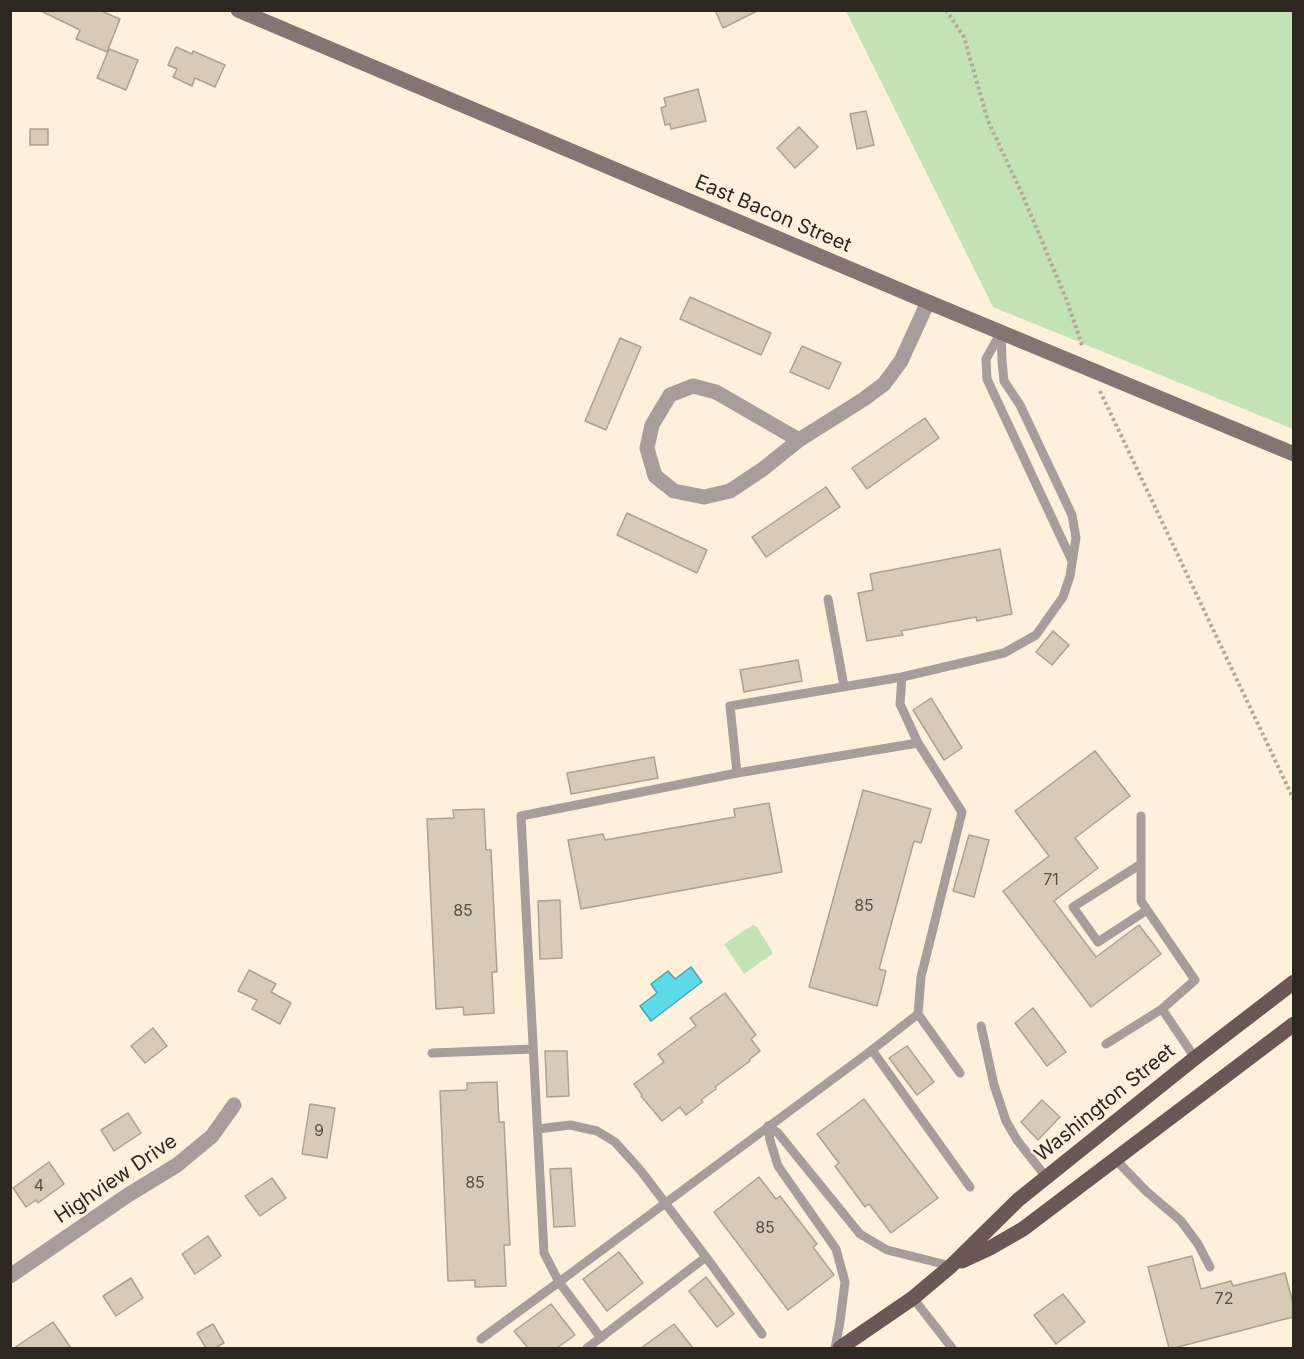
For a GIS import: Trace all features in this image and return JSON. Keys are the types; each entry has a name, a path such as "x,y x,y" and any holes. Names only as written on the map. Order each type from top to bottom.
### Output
{"main road":[{"name":"East Bacon Street","path":"238,10 257,14 928,302 1293,454"},
{"name":"Washington Street","path":"840,1348 913,1298 951,1266 1018,1200 1293,982"},
{"name":"Washington Street","path":"951,1266 990,1248 1023,1229 1293,1024"}],"street":[{"path":"799,440 716,393 693,386 670,395 652,425 646,448 655,476 674,491 704,498 730,491 763,469 799,440 884,384 901,361 928,302"},
{"name":"Highview Drive","path":"10,1276 128,1195 177,1165 212,1136 234,1105"}],"lane":[{"path":"1001,332 986,359 987,380 1072,561"},
{"path":"737,773 730,706 902,677 1004,653 1036,635 1063,597 1070,576 1076,538 1072,515 1020,405 1005,381 1001,332"},
{"path":"828,599 844,686"},
{"path":"902,677 900,704 918,743 962,812 921,977 918,1014 960,1073"},
{"path":"601,1338 559,1282 544,1253 521,816 737,773 918,743"},
{"path":"1106,1044 1162,1009 1195,980 1141,901 1141,816"},
{"path":"1141,864 1073,907 1098,942 1147,910"},
{"path":"1162,1009 1195,1058"},
{"path":"481,1339 918,1014"},
{"path":"981,1026 994,1085 1006,1121 1017,1140 1046,1177"},
{"path":"432,1053 533,1050"},
{"path":"872,1050 970,1187"},
{"path":"538,1129 570,1125 597,1131 615,1142 665,1203 762,1334"},
{"path":"768,1126 778,1133 860,1234 887,1250 951,1266"},
{"path":"768,1126 778,1166 836,1249 845,1282 835,1348"},
{"path":"1115,1159 1146,1191 1181,1221 1198,1244 1210,1267"},
{"path":"587,1348 706,1257"},
{"path":"913,1298 952,1348"}],"path":[{"path":"946,10 964,37 988,121 1028,206 1090,369 1293,800"}],"green space":[{"path":"846,11 1293,11 1293,429 993,307"},
{"path":"753,925 757,927 772,954 744,974 724,944"}],"water":[{"path":"691,967 702,982 651,1021 640,1006 657,993 651,984 668,971 675,979"}],"building":[{"path":"39,10 99,10 120,19 107,52 76,39 80,30"},
{"path":"715,10 759,10 723,28"},
{"path":"176,47 192,54 193,51 225,65 215,87 195,78 192,86 173,77 177,69 168,65"},
{"path":"109,49 138,60 126,90 97,78"},
{"path":"698,89 706,121 671,129 670,124 665,125 661,108 666,106 664,98"},
{"path":"866,111 874,145 857,149 850,114"},
{"path":"799,127 818,147 795,168 777,148"},
{"path":"30,129 48,129 48,145 30,145"},
{"path":"690,297 771,333 761,355 680,319"},
{"path":"620,338 641,347 606,430 585,421"},
{"path":"802,346 841,363 829,389 790,372"},
{"path":"925,418 939,438 867,489 852,468"},
{"path":"826,487 840,507 766,557 752,537"},
{"path":"627,513 707,550 697,573 617,535"},
{"path":"1000,549 1012,614 977,621 976,617 901,631 903,635 867,641 858,593 873,590 870,574"},
{"path":"1053,631 1069,645 1052,665 1036,652"},
{"path":"798,660 802,681 744,692 740,670"},
{"path":"931,698 962,748 944,760 913,710"},
{"path":"1095,751 1130,796 1075,838 1098,868 1054,901 1096,957 1139,925 1161,954 1091,1007 1003,891 1049,856 1015,811"},
{"path":"654,757 658,778 571,794 567,773"},
{"path":"863,790 931,809 921,843 914,841 879,969 886,971 877,1006 809,987"},
{"path":"769,803 782,872 581,909 568,840 603,834 605,840 735,817 734,809"},
{"path":"484,809 486,850 491,850 497,972 492,972 494,1013 464,1015 463,1007 436,1009 427,819 454,818 453,810"},
{"path":"969,835 989,840 974,897 953,891"},
{"path":"560,900 562,958 540,959 538,901"},
{"path":"249,970 276,984 271,992 291,1003 280,1024 252,1009 257,1000 238,991"},
{"path":"725,993 756,1035 751,1039 760,1051 715,1087 716,1089 701,1100 703,1102 686,1115 680,1107 662,1121 634,1084 664,1062 658,1054 696,1026 690,1018"},
{"path":"1033,1008 1066,1052 1047,1066 1015,1023"},
{"path":"153,1028 167,1046 145,1063 131,1046"},
{"path":"907,1046 934,1082 917,1095 889,1058"},
{"path":"545,1051 567,1051 569,1096 547,1097"},
{"path":"497,1082 499,1122 504,1122 510,1245 504,1245 506,1286 475,1287 475,1280 448,1281 440,1091 467,1090 467,1083"},
{"path":"864,1099 938,1198 891,1233 869,1204 865,1207 835,1166 839,1163 817,1134"},
{"path":"1042,1100 1060,1117 1038,1140 1021,1122"},
{"path":"310,1104 335,1108 327,1158 302,1154"},
{"path":"128,1113 141,1133 114,1151 101,1130"},
{"path":"49,1162 64,1184 38,1203 36,1200 26,1207 13,1188"},
{"path":"571,1168 575,1226 554,1227 550,1169"},
{"path":"759,1177 776,1199 780,1196 817,1244 813,1247 834,1275 788,1310 714,1212"},
{"path":"272,1178 286,1198 260,1216 245,1196"},
{"path":"208,1236 221,1256 195,1274 182,1254"},
{"path":"619,1252 643,1283 607,1311 583,1279"},
{"path":"1192,1256 1201,1289 1231,1281 1233,1286 1285,1273 1293,1303 1293,1317 1169,1348 1148,1267"},
{"path":"706,1277 734,1314 717,1327 689,1291"},
{"path":"131,1278 143,1298 116,1316 103,1296"},
{"path":"1063,1294 1085,1322 1056,1344 1034,1315"},
{"path":"551,1304 575,1335 557,1348 528,1348 514,1331"},
{"path":"53,1322 71,1348 14,1348"},
{"path":"213,1324 224,1343 215,1348 206,1348 197,1333"},
{"path":"674,1324 693,1348 641,1348"}]}
